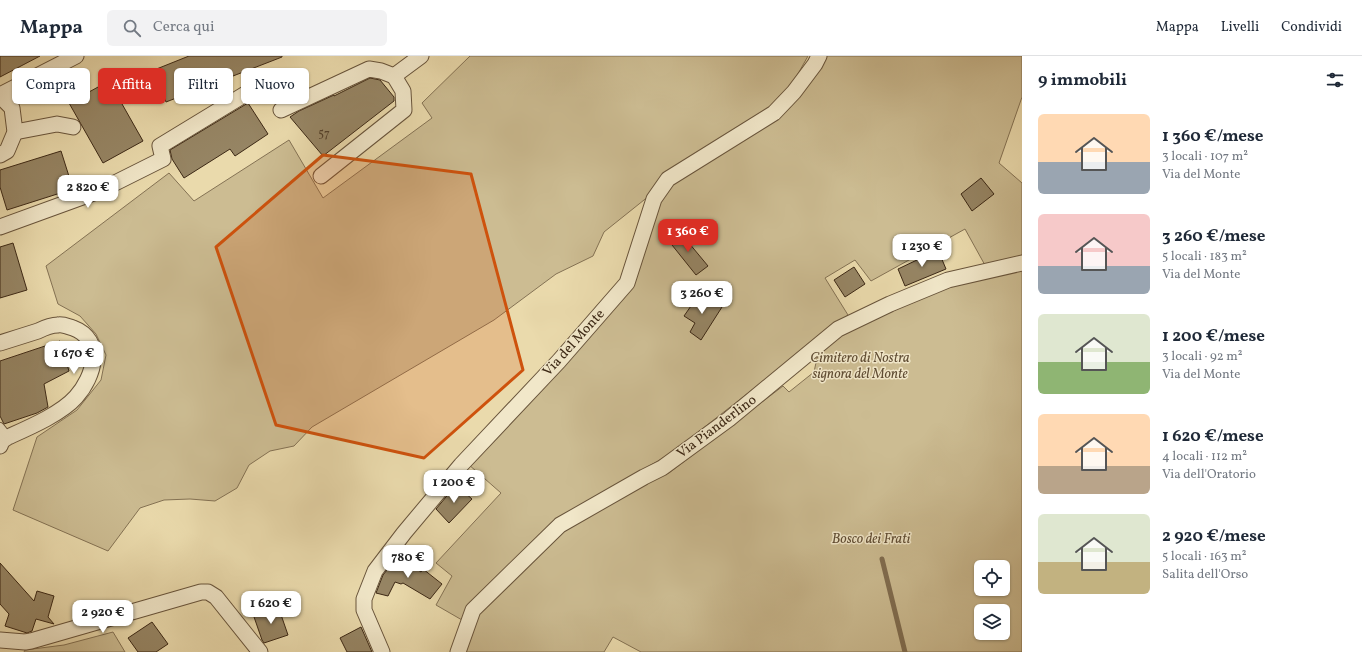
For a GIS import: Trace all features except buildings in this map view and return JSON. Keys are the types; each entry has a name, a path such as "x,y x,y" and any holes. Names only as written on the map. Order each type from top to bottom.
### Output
{"street":[{"path":"0,155 8,151 14,132 12,108 0,96 76,56"},
{"path":"394,76 421,56"},
{"name":"Via del Monte","path":"382,652 364,610 364,599 375,571 404,533 462,465 559,361 627,283 654,199 668,179 774,113 794,92 815,64 819,56"},
{"path":"281,110 369,69 381,71 394,76 403,91 404,110 321,176"},
{"path":"0,227 99,191 163,159 160,146 241,97"},
{"path":"14,132 57,124 73,127"},
{"name":"Via Pianderlino","path":"458,652 473,610 560,525 662,468 729,419 838,329 890,304 948,280 1022,263"},
{"path":"0,343 60,324 79,330 86,335 90,341 94,353 94,363 90,376 76,398 45,420 3,437"},
{"path":"0,640 31,641 208,592 216,597 260,652"}],"highlighted area":[{"path":"323,155 471,174 523,370 424,458 276,425 216,247"}],"green space":[{"path":"470,56 808,56 790,88 771,109 649,196 604,232 593,256 556,274 494,320 312,427 294,446 270,451 249,465 237,488 215,501 190,499 164,500 140,508 108,551 13,510 37,437 77,410 101,380 106,355 96,334 80,316 58,304 46,266 169,173 194,201 289,140 323,198 432,118 422,103"},
{"path":"825,56 1022,56 1022,97 999,163 1022,183 1022,255 986,267 965,229 871,281 855,260 825,278 848,315 670,454 557,519 462,620 436,605 452,576 436,563 501,493 468,464 623,296 666,187 776,117"},
{"name":"Bosco dei Frati","path":"1022,268 1022,652 641,652 613,637 604,652 464,652 477,614 565,528 647,482 669,473 783,386 789,392 814,372 817,358 839,336 951,284"},
{"path":"113,632 125,652 24,652 25,650 64,645"}],"waterway":[{"path":"882,559 905,652"}],"park label":[{"name":"Cimitero di Nostra signora del Monte","path":"860,366"}]}
